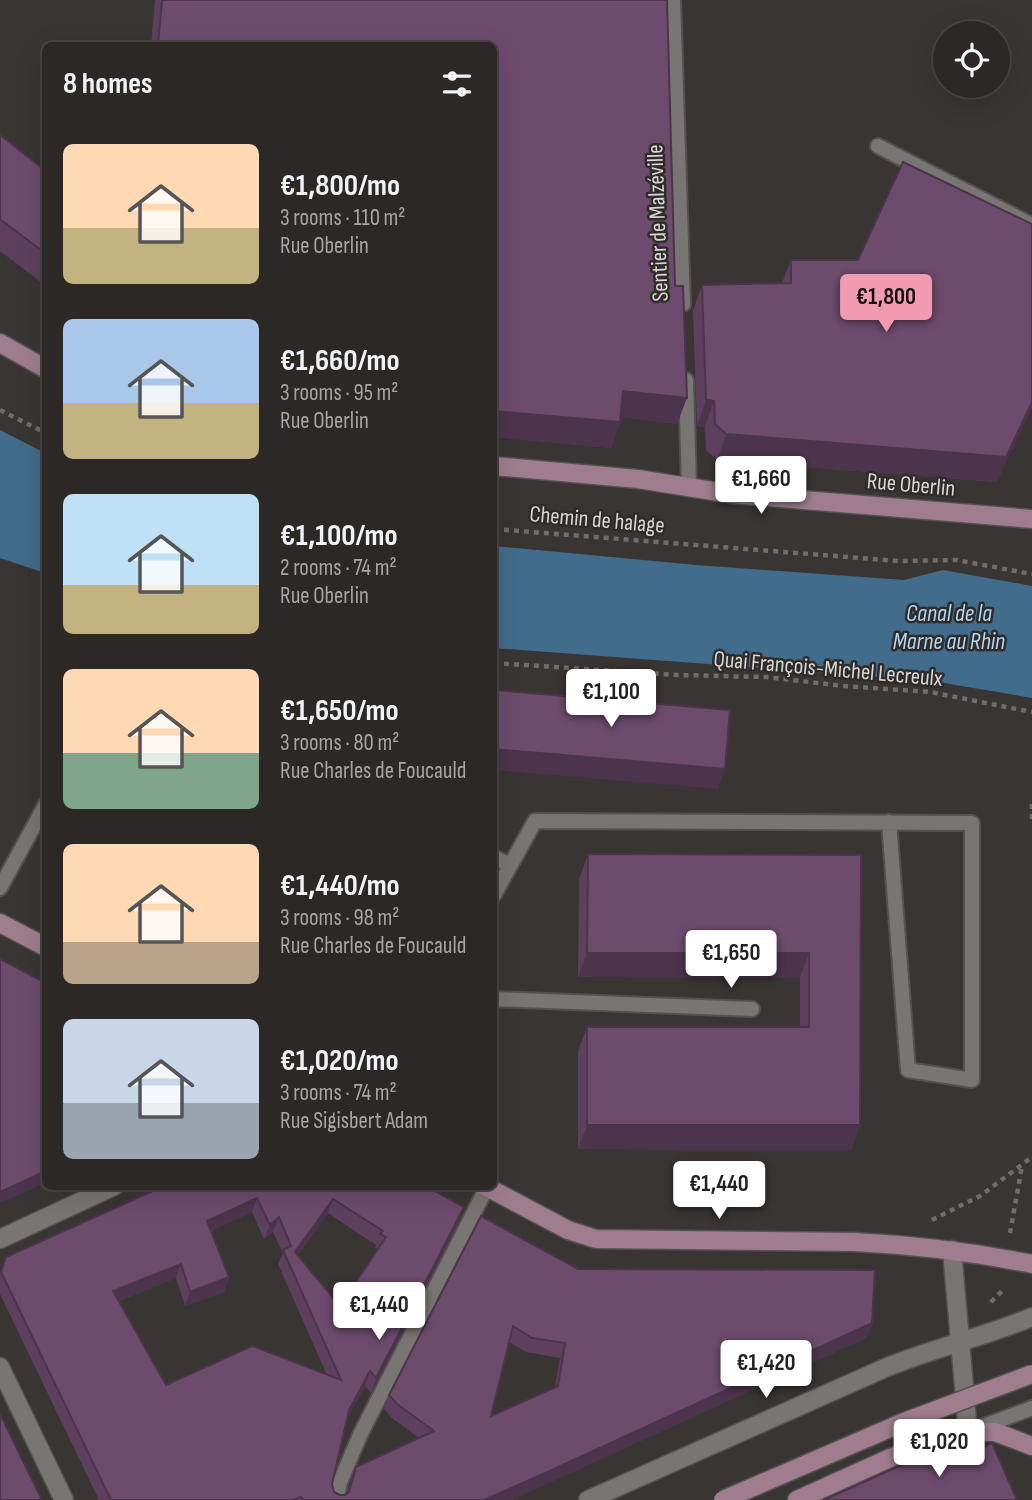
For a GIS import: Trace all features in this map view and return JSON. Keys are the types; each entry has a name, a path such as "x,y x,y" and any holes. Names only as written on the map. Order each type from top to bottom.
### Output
{"main road":[{"path":"0,343 42,367"},
{"name":"Rue Oberlin","path":"497,466 638,479 731,495 1032,519"},
{"path":"0,923 42,945"},
{"path":"492,1190 568,1230 596,1239 888,1243 952,1250 1032,1264"},
{"path":"723,1500 905,1422 1032,1374"},
{"path":"797,1500 945,1436 968,1432 995,1433 1032,1446"}],"street":[{"path":"0,1239 105,1190"},
{"path":"952,1250 968,1432"},
{"path":"588,1500 911,1357 1032,1318"},
{"path":"0,1367 64,1500"}],"lane":[{"name":"Sentier de Malzéville","path":"673,0 684,320"},
{"path":"878,146 1032,225"},
{"path":"685,362 689,487"},
{"path":"0,888 42,811"},
{"path":"497,889 535,821 889,822 972,823 972,1080 908,1070 889,822"},
{"path":"497,858 510,865"},
{"path":"497,999 752,1009"},
{"path":"336,1500 340,1482 361,1433 484,1190"},
{"path":"968,1432 1032,1408"}],"path":[{"path":"0,410 42,431"},
{"name":"Chemin de halage","path":"497,529 898,561 956,561 1032,574"},
{"name":"Quai François-Michel Lecreulx","path":"497,663 677,675 766,677 930,692 1032,712"},
{"path":"1032,804 1032,823"},
{"path":"932,1221 980,1196 1032,1157"},
{"path":"1011,1224 1022,1166"}],"water":[{"path":"0,430 42,451 42,572 0,558"},
{"name":"Canal de la Marne au Rhin","path":"497,546 696,565 904,580 943,570 1032,586 1032,698 932,681 497,648"}],"building":[{"path":"162,0 667,0 675,286 683,286 687,398 623,391 620,422 497,411 497,42 158,42"},
{"path":"0,135 42,168 42,251 0,219"},
{"path":"903,162 1032,224 1032,402 1006,457 726,434 715,424 714,401 706,400 702,285 791,283 791,260 858,260"},
{"path":"497,690 730,710 725,769 497,749"},
{"path":"588,854 861,855 860,1125 587,1125 587,1027 809,1027 809,953 587,953"},
{"path":"0,959 42,981 42,1173 0,1192"},
{"path":"155,1190 433,1190 464,1207 376,1378 370,1371 349,1410 332,1484 334,1492 345,1495 349,1492 356,1467 434,1431 389,1395 481,1216 578,1269 875,1270 872,1323 484,1500 303,1500 301,1497 293,1500 111,1500 1,1272 6,1257","holes":["257,1198 270,1225 279,1217 291,1246 283,1250 341,1380 252,1346 166,1385 113,1291 181,1264 190,1292 229,1277 207,1221","333,1199 383,1231 380,1234 386,1237 340,1306 295,1252","513,1326 532,1338 565,1343 558,1386 491,1416"]},
{"path":"0,1414 42,1500 0,1500"},
{"path":"953,1442 961,1457 992,1443 1017,1500 824,1500"}]}
